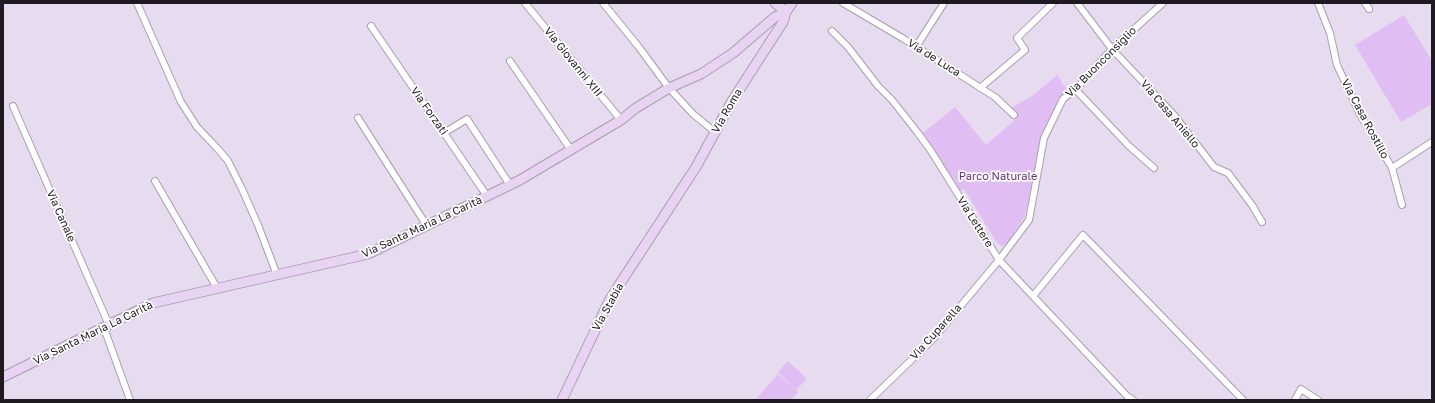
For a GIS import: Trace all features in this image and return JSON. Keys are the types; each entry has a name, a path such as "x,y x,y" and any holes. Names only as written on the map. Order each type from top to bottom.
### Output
{"street":[{"path":"137,3 181,102 197,127 228,161 258,225 277,275"},
{"name":"Via Giovanni XIII","path":"525,3 621,120"},
{"path":"603,3 638,46 669,88 693,114 715,132"},
{"path":"775,3 786,12"},
{"name":"Via Roma","path":"662,220 696,168 732,101 783,22 786,12 792,3"},
{"name":"Via de Luca","path":"843,3 852,5 995,97 1014,115"},
{"path":"916,47 944,3"},
{"path":"980,88 1025,50 1017,38 1053,3"},
{"name":"Via Casa Aniello","path":"1077,3 1112,49 1174,115 1214,167 1228,173 1252,205 1262,222"},
{"name":"Via Buonconsiglio","path":"999,260 1029,220 1044,138 1063,99 1075,89 1112,49 1163,3"},
{"name":"Via Casa Rostillo","path":"1318,3 1326,22 1337,65 1343,79 1360,114 1392,168 1432,142"},
{"name":"Via Santa Maria La Carità","path":"3,377 153,303 368,254 510,185 571,150 621,120 636,108 669,88 701,74 733,53 775,17 786,12"},
{"name":"Via Forzati","path":"371,26 487,196"},
{"name":"Via Lettere","path":"832,31 848,47 878,86 892,100 918,133 999,260 1127,396 1133,400"},
{"path":"510,61 571,150"},
{"path":"1075,89 1129,146 1154,168"},
{"name":"Via Canale","path":"13,106 106,326 130,400"},
{"path":"358,118 426,226"},
{"path":"444,133 467,119 510,185"},
{"path":"1392,168 1402,205"},
{"path":"155,181 217,288"},
{"name":"Via Stabia","path":"562,400 610,300 662,220"},
{"path":"1032,296 1083,235 1244,400"},
{"name":"Via Cuparella","path":"870,400 934,338 999,260"},
{"path":"1295,400 1301,389 1318,400"}],"green space":[{"path":"1404,15 1432,61 1432,104 1401,122 1355,45"},
{"name":"Parco Naturale","path":"1057,75 1067,90 1061,98 1042,140 1025,216 1008,243 1002,246 997,243 964,189 960,191 954,179 952,180 923,133 955,107 986,145 1018,117 1011,108 1032,96"},
{"path":"788,361 807,379 796,390 778,372"},
{"path":"778,374 798,392 791,400 755,400"}]}
